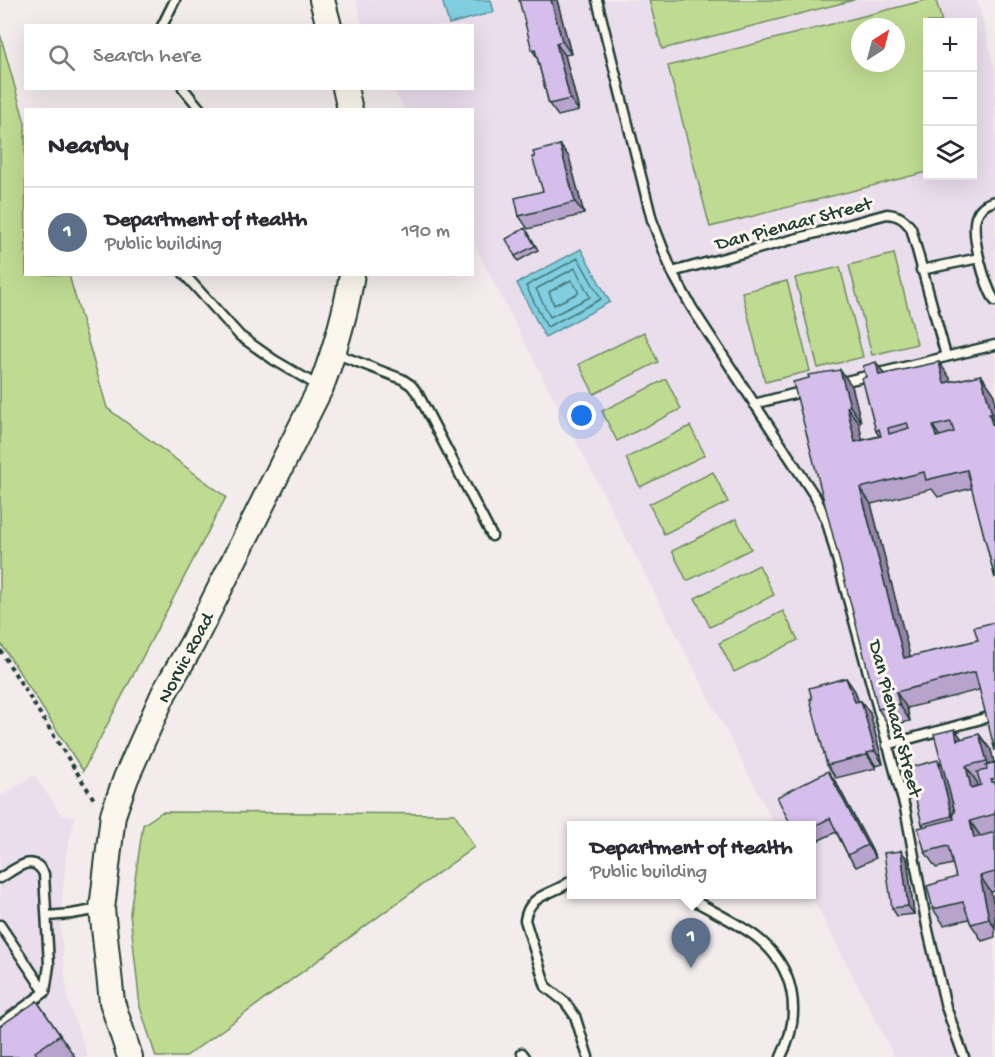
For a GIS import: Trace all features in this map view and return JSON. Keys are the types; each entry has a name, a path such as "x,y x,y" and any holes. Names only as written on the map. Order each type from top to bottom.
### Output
{"street":[{"path":"321,0 328,24"},
{"path":"345,90 350,108"},
{"name":"Norvic Road","path":"130,1057 112,1002 102,909 113,815 126,778 164,693 192,644 321,387 348,302 352,276"}],"lane":[{"path":"163,24 175,0"},
{"name":"Dan Pienaar Street","path":"597,0 652,220 672,272 692,309 816,498 827,522 905,808 927,926 946,1007 964,1057"},
{"path":"185,90 199,108"},
{"path":"995,201 980,209 976,216 979,258 989,291 995,301"},
{"name":"Dan Pienaar Street","path":"672,272 887,214 896,214 904,219 911,228 946,356"},
{"path":"921,270 979,258"},
{"path":"186,276 240,336 274,360 321,387"},
{"path":"833,384 995,345"},
{"path":"333,353 402,379 411,385 418,394 492,536"},
{"path":"754,405 810,390"},
{"path":"886,745 985,718"},
{"path":"0,878 28,862 41,867 44,874 49,965 45,992 0,1025"},
{"path":"567,883 532,902 526,909 525,920 546,987 565,1002 575,1016 588,1057"},
{"path":"691,899 740,926 757,938 777,959 790,986 794,1011 789,1040 782,1057"},
{"path":"47,916 102,909"},
{"path":"0,925 45,992"}],"path":[{"path":"0,650 112,827"}],"shaded area":[{"path":"356,0 977,0 995,69 994,1057 895,1057 813,899 816,899 816,821 773,821 474,244 474,108 403,108 394,90 474,90 474,24 363,24"},
{"path":"34,775 62,816 75,816 66,854 60,927 68,1001 88,1057 0,1057 0,797"}],"green space":[{"path":"649,0 854,0 662,49"},
{"path":"926,0 936,0 941,18 923,18 923,173 710,227 668,66 851,19 851,72 905,72 905,18 856,18"},
{"path":"0,34 24,119 24,276 69,276 107,408 226,497 83,771 0,642"},
{"path":"894,254 917,344 872,355 849,265"},
{"path":"840,267 863,357 818,368 795,278"},
{"path":"787,281 810,371 765,382 742,292"},
{"path":"644,332 658,362 594,394 579,364"},
{"path":"666,379 681,409 617,441 602,411"},
{"path":"690,426 705,455 640,487 626,458"},
{"path":"713,472 728,502 664,534 649,504"},
{"path":"736,519 751,549 687,581 672,551"},
{"path":"759,565 774,595 710,627 695,598"},
{"path":"783,611 798,640 734,672 719,643"},
{"path":"162,812 455,814 474,847 185,1057 156,1057 140,1007 130,913 143,825"}],"water":[{"path":"442,0 491,0 494,12 449,24"},
{"path":"581,249 610,302 545,337 517,283"}],"building":[{"path":"519,0 551,0 562,41 556,43 570,99 549,104"},
{"path":"560,145 575,202 519,216 515,198 543,191 532,157 535,157 533,152"},
{"path":"525,228 535,246 515,256 506,239"},
{"path":"876,362 879,375 939,362 944,383 981,375 992,414 989,414 992,424 995,423 995,578 967,470 926,480 924,472 860,488 904,658 978,640 974,627 995,622 995,751 975,672 896,692 899,704 878,709 793,382 809,378 808,375 840,370 850,406 847,407 855,442 881,436 879,429 876,431 862,378 866,377 863,366","holes":["951,422 954,432 936,437 933,426","907,423 909,428 889,434 888,428"]},
{"path":"846,678 855,702 861,701 875,751 827,765 809,688"},
{"path":"955,729 957,740 979,734 987,761 966,766 971,788 981,785 977,772 987,770 986,765 995,762 995,779 991,780 995,782 995,814 970,821 974,838 995,832 995,872 980,876 989,919 971,924 963,902 933,909 927,886 956,877 948,846 925,852 918,828 954,819 953,813 955,812 934,734"},
{"path":"938,760 952,816 922,824 908,768"},
{"path":"828,771 867,845 848,855 830,818 816,825 816,821 789,821 777,797"},
{"path":"901,851 908,906 892,908 884,853"},
{"path":"37,1001 60,1035 35,1052 38,1057 0,1057 0,1026"}],"place":[{"name":"Department of Health","path":"691,968"}]}
